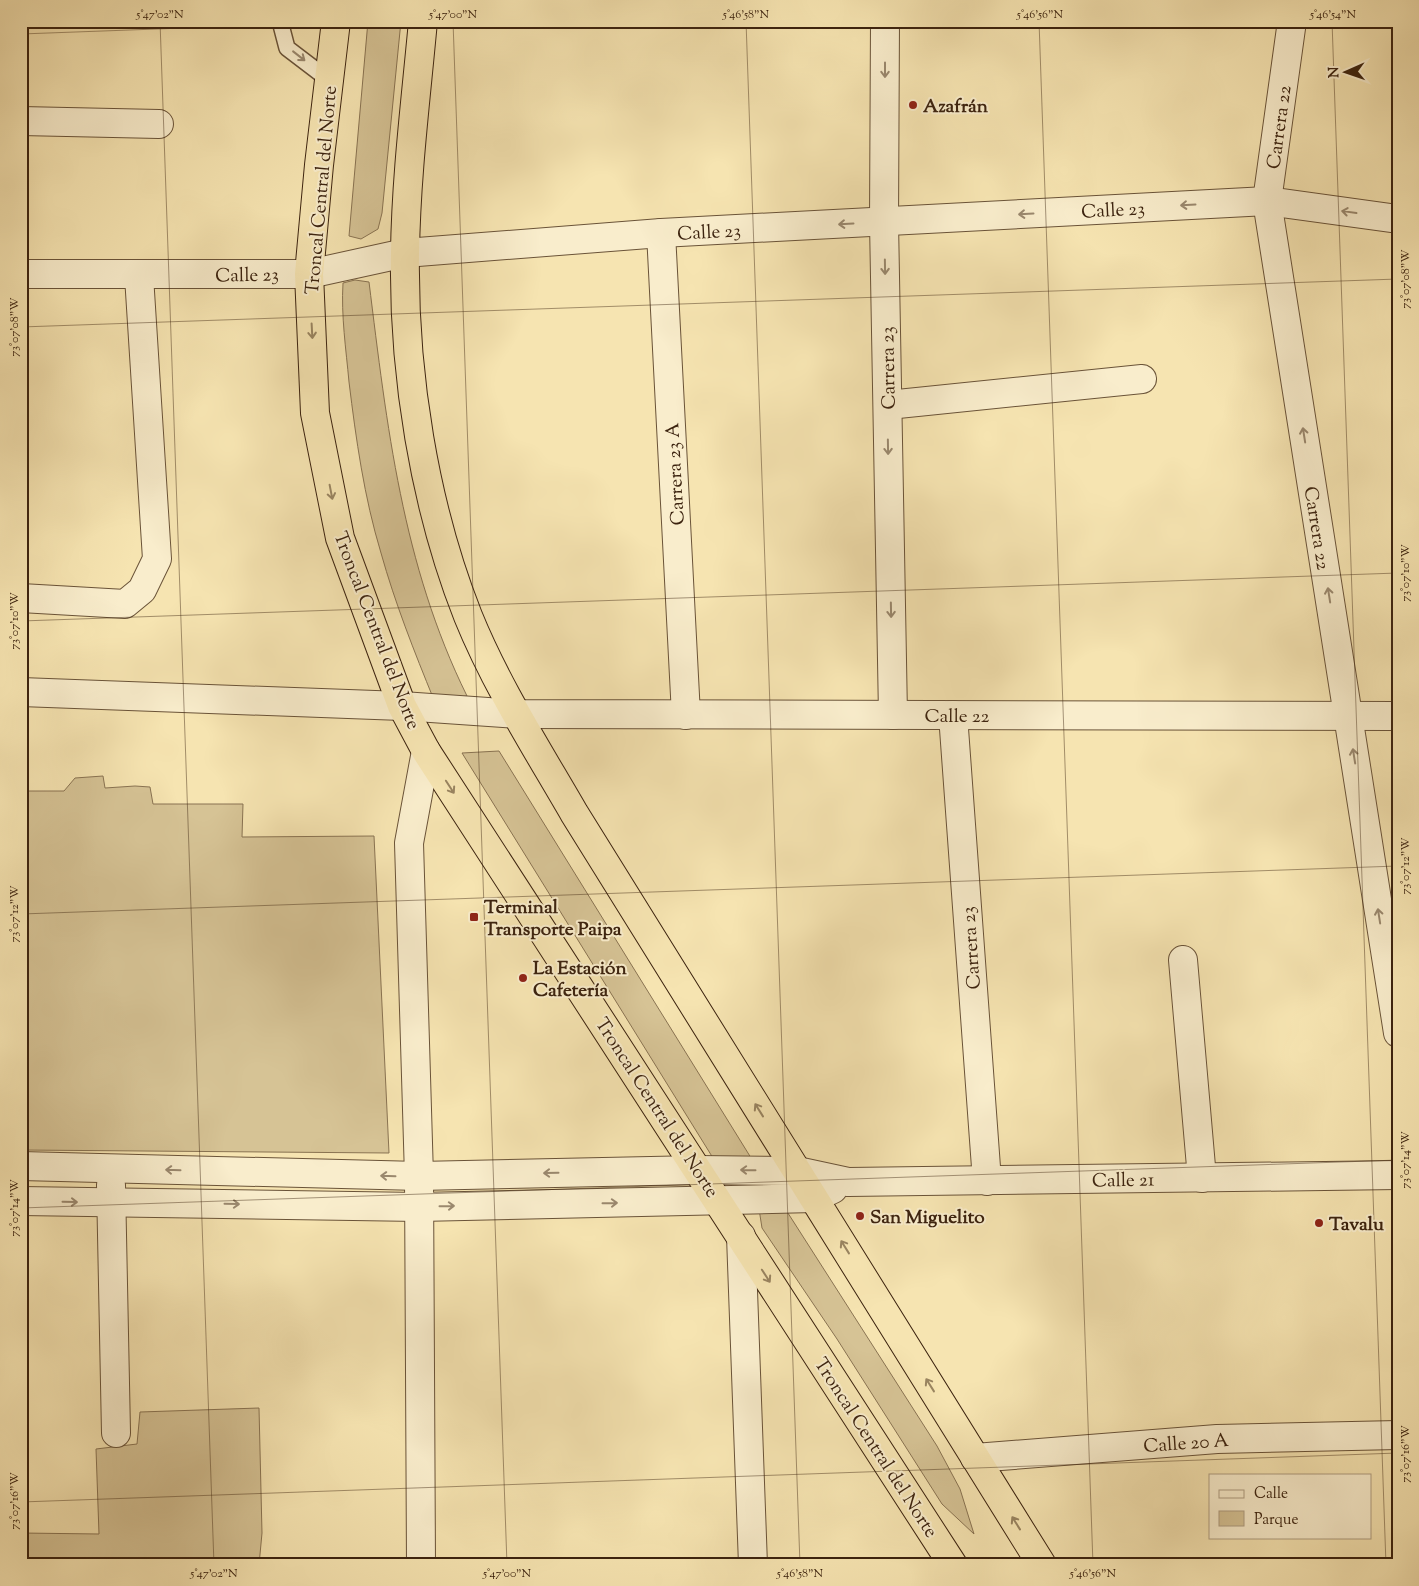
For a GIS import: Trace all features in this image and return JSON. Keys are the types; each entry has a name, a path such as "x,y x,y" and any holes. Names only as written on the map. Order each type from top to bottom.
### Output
{"highway":[{"name":"Troncal Central del Norte","path":"336,21 309,274 316,413 340,538 402,706 426,751 953,1565"},
{"path":"423,21 405,253 409,370 435,515 468,616 516,714 574,813 1042,1565"}],"street":[{"name":"Carrera 23","path":"886,21 884,222 893,715"},
{"name":"Carrera 22","path":"1292,21 1267,201 1398,1034"},
{"path":"21,121 159,124"},
{"name":"Calle 23","path":"21,274 139,276 309,274 405,253 661,233 1267,201 1398,219"},
{"name":"Carrera 23 A","path":"661,233 686,715"},
{"path":"21,598 125,604 142,590 157,559 139,276"},
{"path":"888,405 1142,380"},
{"name":"Calle 22","path":"21,692 402,706 516,714 1398,716"},
{"name":"Carrera 23","path":"953,715 987,1181"},
{"path":"421,1565 419,1176 409,843 426,751"},
{"path":"1182,960 1202,1178"},
{"path":"21,1166 419,1176 698,1170 797,1171 848,1182"},
{"path":"111,1168 116,1433"},
{"name":"Calle 21","path":"848,1182 1398,1175"},
{"path":"21,1201 419,1207 814,1198 848,1182"},
{"path":"741,1236 753,1565"},
{"name":"Calle 20 A","path":"975,1458 1217,1439 1398,1435"}],"lane":[{"path":"281,25 287,48 329,80"}],"green space":[{"path":"368,21 401,21 382,213 378,229 361,239 349,236"},
{"path":"355,280 369,282 391,441 412,545 427,596 445,646 467,696 434,700 386,572 375,532 358,446 344,332 343,283"},
{"path":"499,751 761,1174 726,1179 462,753"},
{"path":"103,776 105,788 150,787 153,804 243,804 242,837 374,836 389,1153 21,1150 21,791 64,791 75,778"},
{"path":"759,1209 786,1210 937,1446 960,1489 974,1534 942,1504 837,1339 762,1228"},
{"path":"259,1408 262,1533 259,1565 21,1565 21,1533 99,1534 96,1449 137,1444 140,1412"}],"place":[{"name":"Azafrán","path":"913,105"},
{"name":"Terminal Transporte Paipa","path":"474,917"},
{"name":"La Estación Cafetería","path":"523,978"},
{"name":"San Miguelito","path":"860,1216"},
{"name":"Tavalu","path":"1319,1223"}]}
